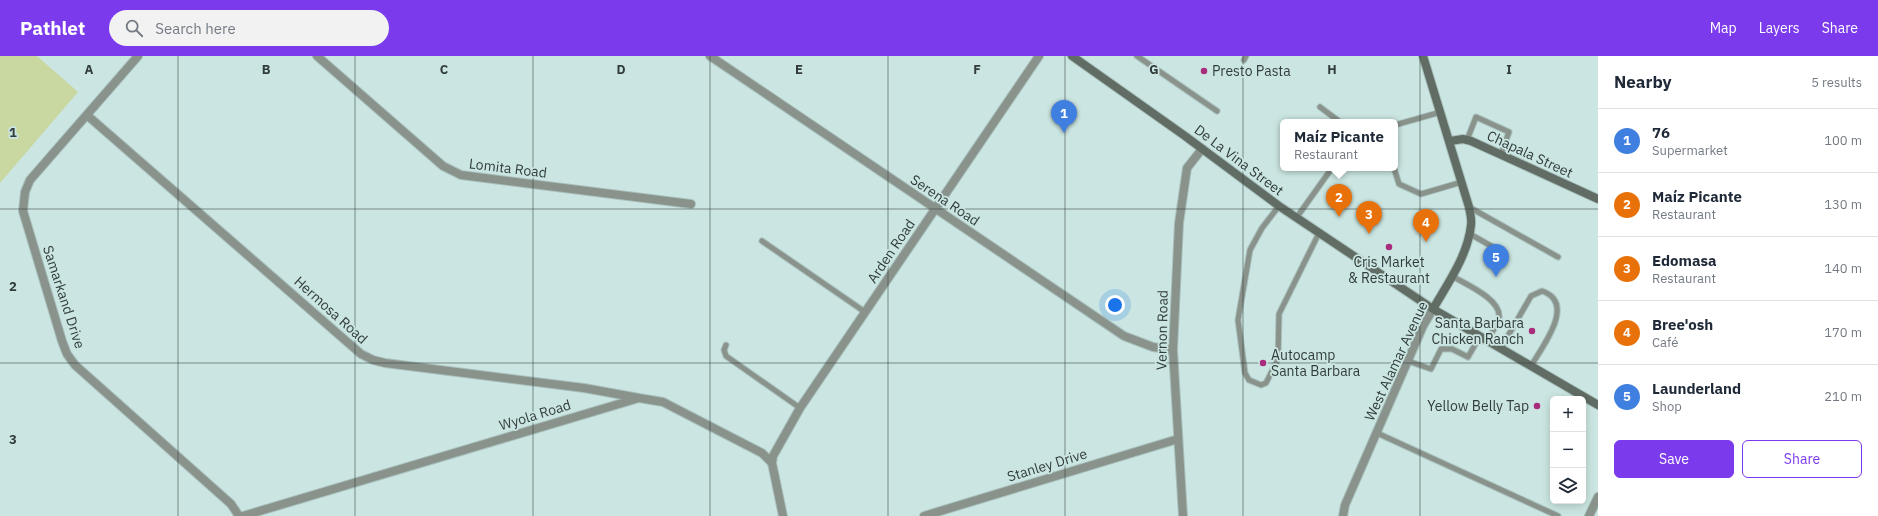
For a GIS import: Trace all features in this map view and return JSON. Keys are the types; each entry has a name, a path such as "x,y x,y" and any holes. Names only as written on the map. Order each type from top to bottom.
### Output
{"street":[{"name":"Samarkand Drive","path":"138,56 88,116 30,180 23,198 23,211 67,354 75,365 231,504 239,516"},
{"name":"Lomita Road","path":"317,56 443,166 460,175 691,204"},
{"name":"Serena Road","path":"710,56 934,209 1124,336 1153,347 1173,350"},
{"name":"Arden Road","path":"772,463 773,456 800,408 1039,56"},
{"name":"De La Vina Street","path":"1072,56 1186,136 1278,206 1297,217 1433,309 1598,405"},
{"name":"West Alamar Avenue","path":"1343,516 1346,505 1423,326 1452,276 1462,256 1470,234 1471,223 1469,207 1423,56"},
{"name":"Hermosa Road","path":"88,116 361,354 373,360 385,363 555,384 639,398"},
{"name":"Chapala Street","path":"1450,141 1467,140 1598,199"},
{"name":"Vernon Road","path":"1183,516 1173,350 1179,223 1187,168 1202,149"},
{"name":"Wyola Road","path":"243,516 639,398 663,402 762,453 772,463"},
{"name":"Stanley Drive","path":"924,516 1178,439"},
{"path":"772,463 783,516"},
{"path":"1589,516 1598,497"}],"lane":[{"path":"1137,56 1217,111"},
{"path":"1320,107 1336,119"},
{"path":"1398,124 1441,112"},
{"path":"1467,140 1476,117 1509,132 1501,154"},
{"path":"1297,217 1330,171"},
{"path":"1395,171 1399,184 1421,194 1462,182"},
{"path":"1278,206 1262,228 1250,250 1238,320 1245,372 1249,380 1261,385 1266,383 1278,359 1279,314 1319,233"},
{"path":"1469,207 1558,257"},
{"path":"1470,234 1493,247"},
{"path":"762,241 866,312"},
{"path":"1408,361 1431,369 1441,349 1452,349 1468,357 1499,318 1495,304 1489,298 1452,276"},
{"path":"1501,348 1532,296 1542,291 1550,295 1557,303 1557,315 1547,340 1531,366"},
{"path":"726,344 724,350 726,356 800,408"},
{"path":"1377,433 1558,516"}],"green space":[{"path":"0,56 37,56 78,92 0,183"}],"place":[{"name":"Presto Pasta","path":"1204,71"},
{"name":"76","path":"1064,133"},
{"name":"Maíz Picante","path":"1339,217"},
{"name":"Edomasa","path":"1369,234"},
{"name":"Bree'osh","path":"1426,242"},
{"name":"Cris Market & Restaurant","path":"1389,247"},
{"name":"Launderland","path":"1496,277"},
{"name":"Santa Barbara Chicken Ranch","path":"1532,331"},
{"name":"Autocamp Santa Barbara","path":"1263,363"},
{"name":"Yellow Belly Tap","path":"1537,406"}]}
